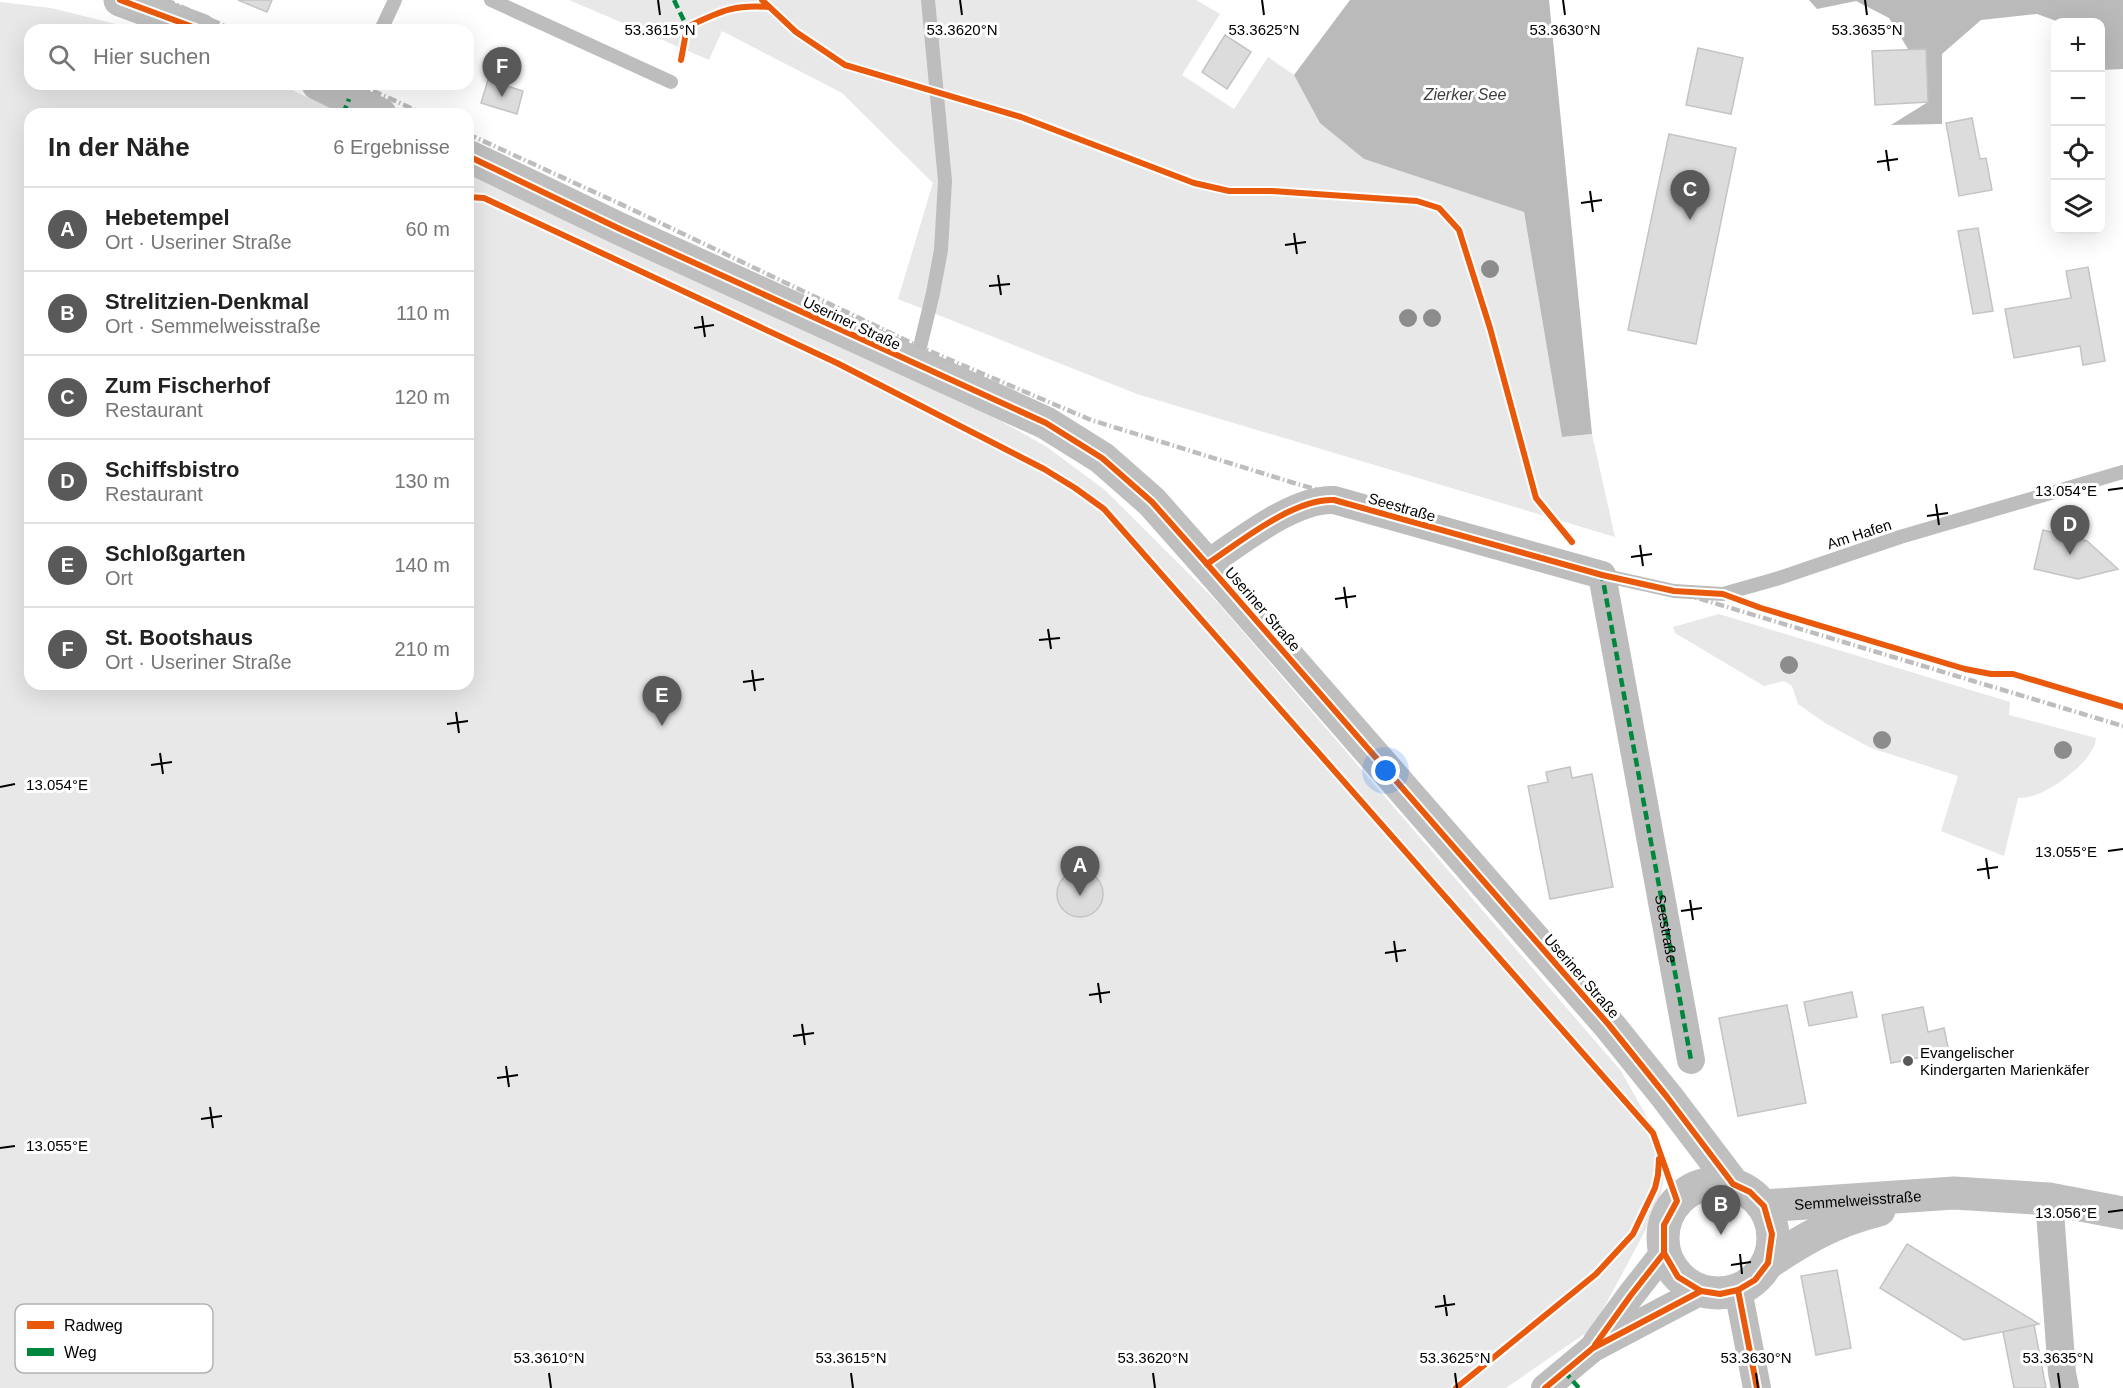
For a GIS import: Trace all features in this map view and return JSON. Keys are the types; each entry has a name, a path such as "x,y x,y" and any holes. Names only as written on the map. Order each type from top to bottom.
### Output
{"main road":[{"path":"120,0 185,24"},
{"path":"353,91 373,108"},
{"name":"Useriner Straße","path":"474,159 620,229 1046,423 1102,458 1152,502 1609,1025 1668,1097 1733,1184"},
{"name":"Useriner Straße","path":"1668,1097 1695,1187"},
{"path":"1714,1182 1733,1184 1750,1192 1764,1206 1772,1234 1768,1263 1755,1280 1738,1290 1720,1294 1701,1291 1678,1277 1664,1253 1664,1225 1677,1201 1695,1187 1714,1182"},
{"name":"Semmelweisstraße","path":"1768,1263 1804,1239 1851,1217 1954,1193"},
{"name":"Semmelweisstraße","path":"1764,1206 1954,1193 2049,1199 2123,1212"}],"street":[{"name":"Seestraße","path":"1207,564 1288,511 1322,499 1345,503 1602,575 1691,1060"},
{"path":"2049,1199 2065,1388"},
{"path":"1593,1347 1664,1253"},
{"path":"1738,1290 1757,1388"},
{"path":"1545,1388 1593,1347 1701,1291"}],"lane":[{"path":"384,24 395,0"},
{"path":"491,0 671,82"},
{"path":"912,363 920,347 941,250 945,181 928,0"},
{"name":"Am Hafen","path":"1602,575 1674,591 1723,594 1900,537 2123,472"}],"shaded area":[{"path":"569,0 1196,0 1220,14 1182,75 1234,109 1268,57 1294,75 1321,123 1364,159 1524,212 1562,437 1592,434 1615,537 1137,394 898,299 933,183 842,93 722,31 709,60"},
{"path":"0,2 51,8 116,24 24,24 24,90 292,90 330,108 24,108 24,690 474,690 474,175 990,415 1047,447 1105,490 1219,604 1621,1071 1657,1135 1666,1168 1658,1207 1593,1328 1506,1388 0,1388"},
{"path":"1719,614 2010,702 2009,715 2096,738 2094,747 2081,765 2061,781 2040,793 2018,798 2004,856 1941,831 1958,776 1871,748 1825,723 1798,704 1792,686 1784,681 1764,686 1675,633 1673,627"}],"water":[{"name":"Zierker See","path":"1350,0 1549,0 1592,434 1562,437 1524,212 1364,159 1320,123 1294,75"},
{"path":"1809,0 2123,0 2123,69 2105,70 2105,18 2051,19 2037,14 1981,20 1942,54 1942,124 1891,125 1928,102 1926,49 1908,49 1889,18 1856,1 1817,9"}],"building":[{"path":"238,0 272,0 267,12"},
{"path":"1225,35 1251,52 1227,89 1202,72"},
{"path":"1698,48 1743,58 1731,114 1686,105"},
{"path":"1926,49 1928,102 1875,105 1872,51"},
{"path":"488,80 523,91 517,114 481,103"},
{"path":"1972,118 1980,159 1986,158 1992,190 1959,196 1946,123"},
{"path":"1669,134 1736,148 1696,344 1628,330"},
{"path":"1978,228 1993,311 1973,314 1958,231"},
{"path":"2088,267 2105,361 2083,365 2080,346 2014,358 2005,309 2071,298 2066,271"},
{"path":"2043,530 2087,541 2118,569 2078,579 2034,569"},
{"path":"1570,767 1572,778 1592,774 1613,887 1550,899 1528,786 1548,782 1546,772"},
{"path":"1080,871 1089,872 1097,877 1102,885 1102,903 1097,911 1089,916 1080,917 1071,916 1063,911 1058,903 1057,894 1058,885 1063,877 1071,872"},
{"path":"1852,992 1857,1017 1809,1026 1804,1002"},
{"path":"1787,1005 1806,1103 1738,1116 1719,1018"},
{"path":"1923,1007 1928,1032 1944,1028 1949,1052 1891,1063 1882,1015"},
{"path":"1907,1244 2039,1324 1964,1340 1880,1288"},
{"path":"1837,1270 1851,1348 1816,1355 1801,1276"},
{"path":"2034,1325 2046,1388 2014,1388 2003,1332"}],"railway":[{"path":"166,0 220,24"},
{"path":"371,90 411,108"},
{"path":"474,137 920,347 1091,420 1294,483 1674,591 2123,726"}],"marked path":[{"path":"674,0 687,27"},
{"path":"345,108 349,99"},
{"path":"1599,574 1602,575 1691,1060"},
{"path":"1564,1371 1579,1388"}],"cycle path":[{"path":"120,0 185,24"},
{"path":"762,0 796,32 845,65 1021,117 1194,183 1229,191 1272,191 1417,201 1439,208 1459,230 1490,328 1536,498 1572,542"},
{"path":"681,60 687,27 726,10 756,6 769,7"},
{"path":"474,159 620,229 1046,423 1102,458 1152,502 1609,1025 1733,1184 1750,1192 1764,1206 1772,1234 1768,1263 1755,1280 1738,1290 1720,1294 1701,1291 1678,1277 1664,1253 1664,1225 1677,1201 1653,1133 1104,509 1044,469 837,363 484,198 474,197"},
{"path":"1207,564 1285,514 1318,501 1334,500 1602,575 1674,591 1723,594 1761,608 1965,669 1991,674 2013,674 2123,707"},
{"path":"1456,1388 1596,1274 1633,1234 1655,1188 1659,1159"},
{"path":"1595,1345 1664,1253"},
{"path":"1738,1290 1757,1388"},
{"path":"1545,1388 1593,1348 1701,1291"}],"place":[{"name":"St. Bootshaus","path":"502,97"},
{"name":"Zum Fischerhof","path":"1690,220"},
{"name":"Schiffsbistro","path":"2070,555"},
{"name":"Schloßgarten","path":"662,726"},
{"name":"Hebetempel","path":"1080,896"},
{"name":"Evangelischer Kindergarten Marienkäfer","path":"1908,1061"},
{"name":"Strelitzien-Denkmal","path":"1721,1235"}]}
